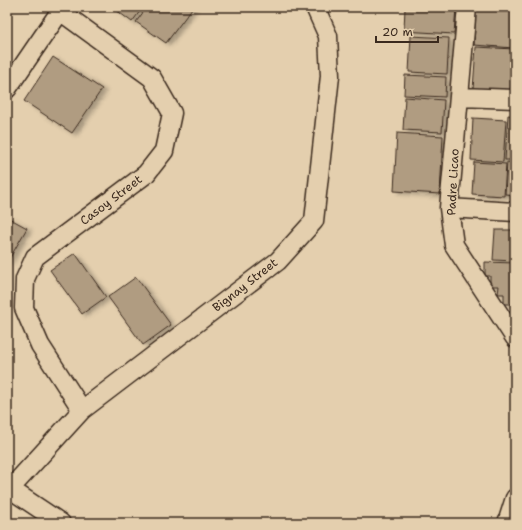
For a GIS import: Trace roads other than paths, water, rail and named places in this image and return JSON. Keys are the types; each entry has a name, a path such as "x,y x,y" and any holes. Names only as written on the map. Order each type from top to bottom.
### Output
{"street":[{"name":"Bignay Street","path":"8,488 82,410 278,261 314,221 330,76 328,36 315,7"},
{"name":"Padre Licao","path":"468,7 449,208 454,245 515,338"},
{"name":"Casoy Street","path":"62,9 152,78 172,113 164,151 146,174 35,257 25,279 24,308 40,345 82,410"},
{"path":"7,89 62,9"},
{"path":"460,97 515,99"},
{"path":"449,208 515,212"},
{"path":"8,488 61,523"},
{"path":"507,523 515,498"}]}
